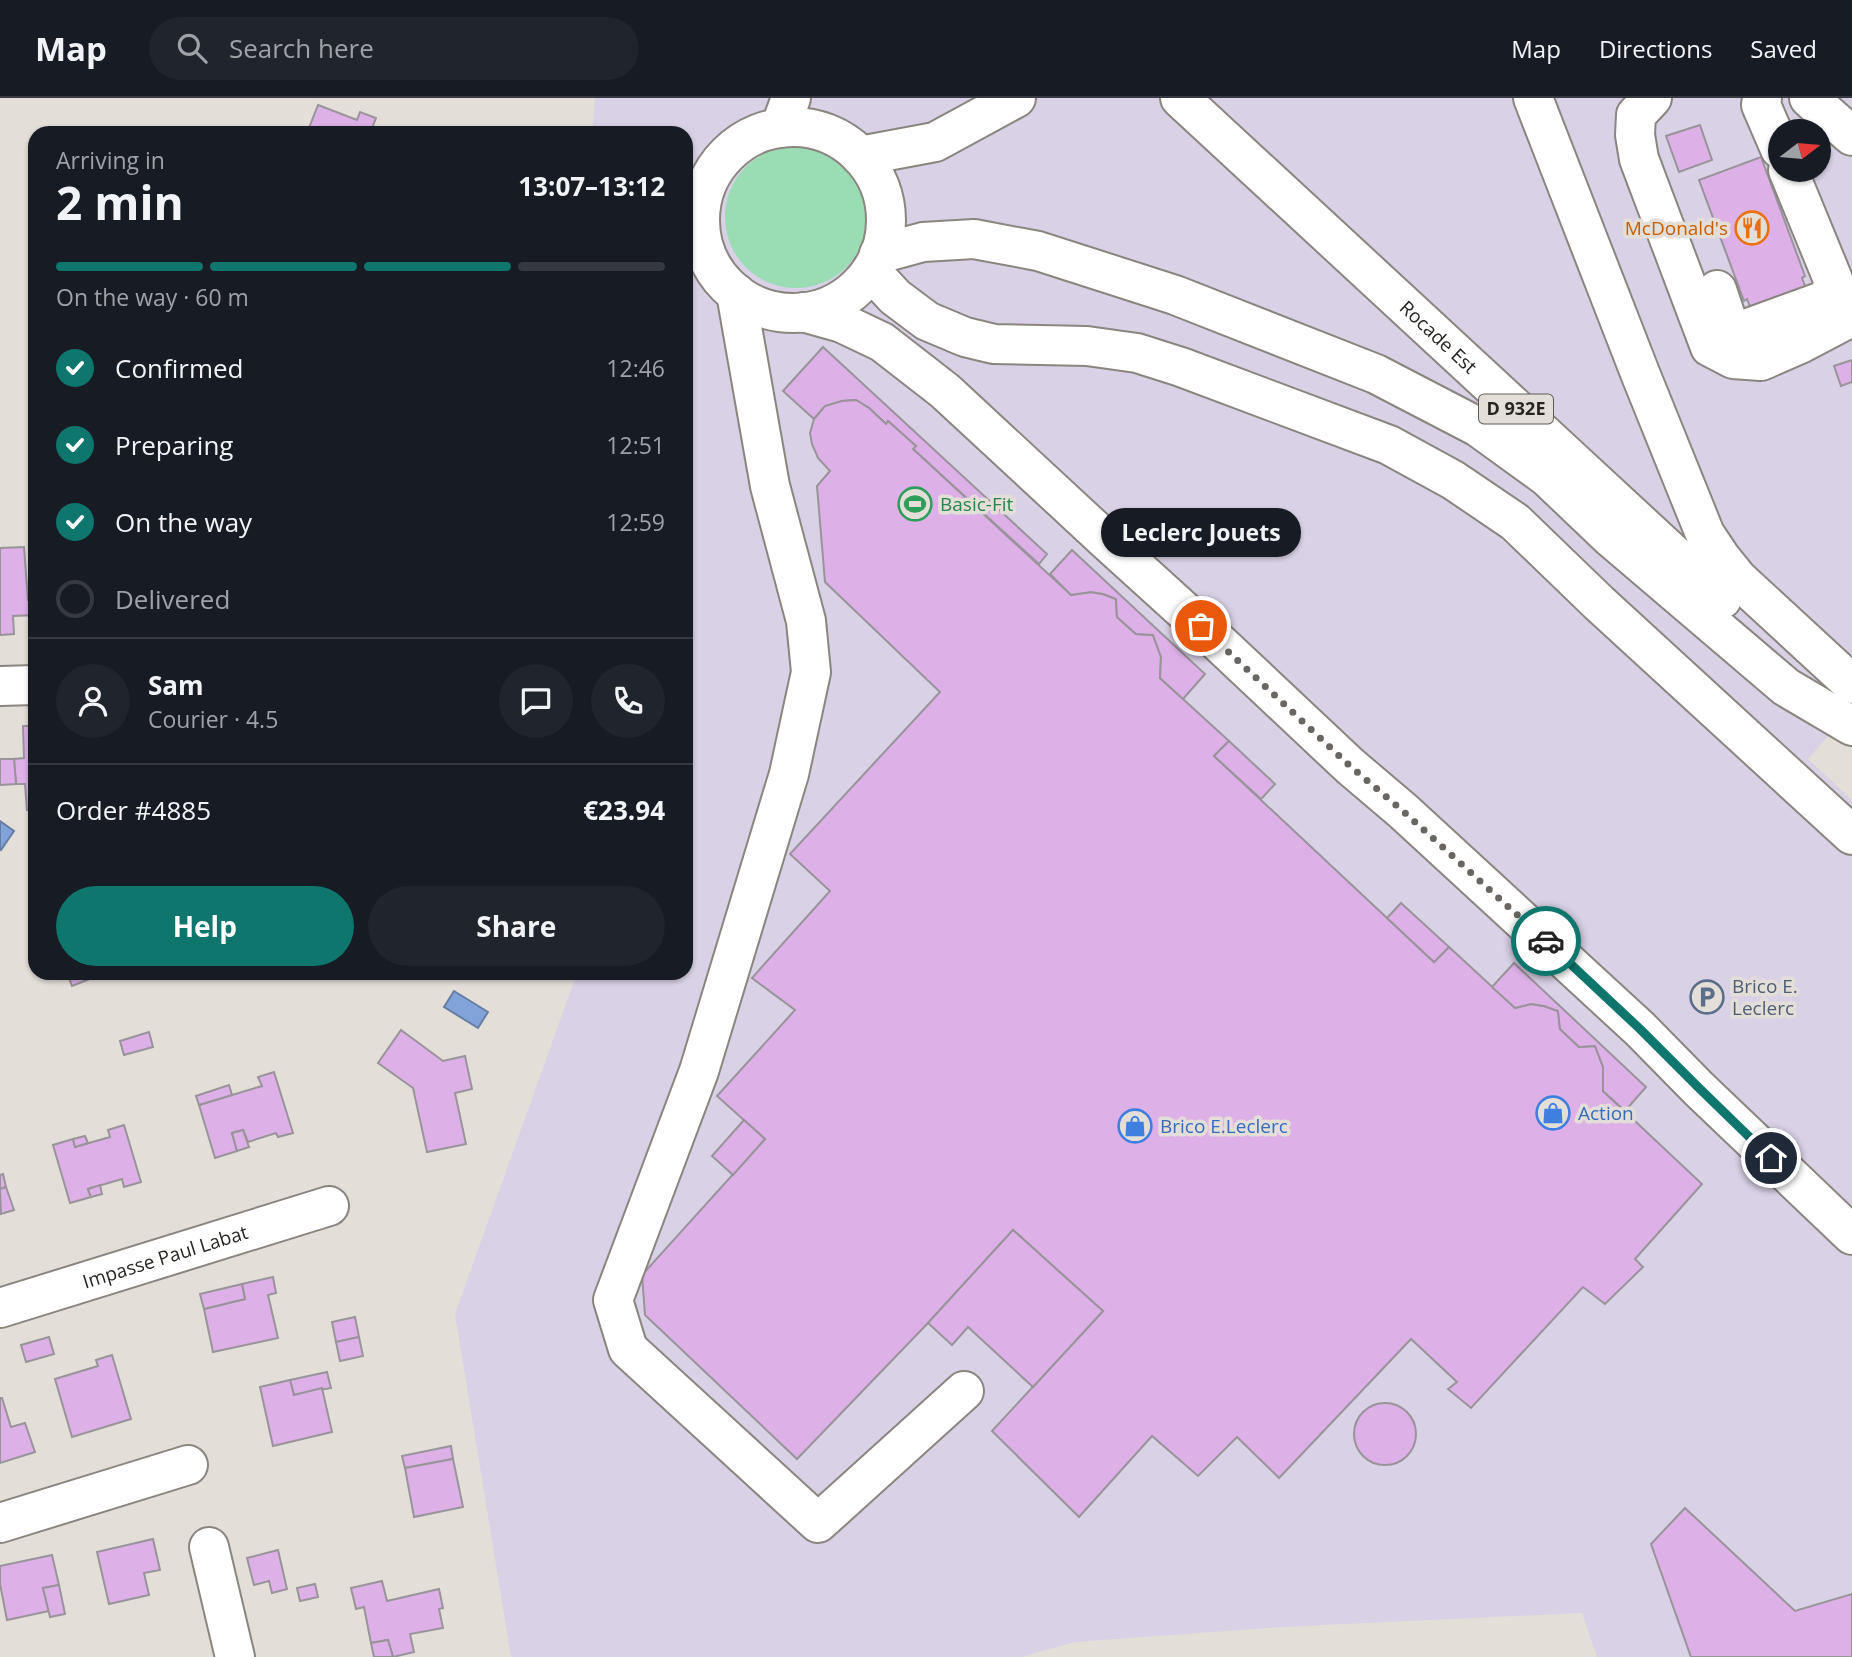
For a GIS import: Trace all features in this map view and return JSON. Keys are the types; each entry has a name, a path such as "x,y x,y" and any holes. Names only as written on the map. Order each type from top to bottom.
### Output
{"main road":[{"path":"860,156 935,142 1016,98"},
{"name":"Rocade Est","path":"1180,98 1852,719"},
{"path":"1533,98 1705,534 1738,579 1852,684"},
{"path":"1652,98 1636,115 1635,135 1639,159 1710,347 1733,359 1761,360 1802,344 1842,323 1852,307"},
{"path":"1762,98 1761,105 1768,121"},
{"path":"1809,98 1852,136"},
{"path":"785,113 802,127 824,132 844,142 860,156 879,183 886,218 885,236 875,263 853,291 830,305 803,312 779,312 756,305 736,293 719,275 707,255 701,231 701,207 707,184 719,163 736,146 785,113"},
{"path":"884,199 935,142"},
{"path":"1659,210 1695,248 1716,285 1731,332 1740,331 1828,299 1834,282 1793,182"},
{"path":"875,263 923,242 974,239 1038,251 1175,295 1376,374 1478,427 1547,477 1610,537 1786,687 1852,726"},
{"path":"875,263 895,297 927,321 965,337 994,344 1087,346 1137,353 1389,445 1453,480 1515,522 1640,641 1852,835"},
{"path":"736,293 770,486 806,621 811,672 789,774 699,1071 613,1300 628,1349 818,1523 964,1391"},
{"path":"803,312 842,323 882,342 945,391 1350,766 1403,811 1640,1029 1852,1235"},
{"path":"0,686 28,685"},
{"name":"Impasse Paul Labat","path":"0,1308 330,1206"},
{"path":"0,1523 188,1465"},
{"path":"209,1547 235,1657"}],"shaded area":[{"path":"595,98 1852,98 1852,708 1808,759 1852,800 1852,1657 1597,1657 1582,1613 1282,1627 1075,1642 1021,1657 511,1657 455,1314 574,980 693,980 693,126 593,126"}],"green space":[{"path":"796,146 823,151 846,167 862,190 867,217 862,244 846,267 823,283 796,288 769,283 746,267 730,244 725,217 730,190 746,167 769,151"}],"water":[{"path":"0,821 14,831 1,850 0,849"},
{"path":"454,991 488,1012 478,1028 444,1007"}],"building":[{"path":"318,105 357,120 360,112 376,118 373,126 310,126"},
{"path":"1700,125 1712,160 1679,172 1666,136"},
{"name":"McDonald's","path":"1761,157 1768,182 1805,276 1802,278 1810,299 1755,319 1747,299 1744,301 1699,180"},
{"path":"823,347 1047,554 1039,564 913,449 916,446 869,408 856,400 842,401 825,406 814,419 783,391"},
{"path":"1852,360 1852,382 1841,386 1834,366"},
{"path":"856,400 886,424 888,421 916,446 913,449 1071,595 1091,592 1116,599 1117,617 1136,634 1153,635 1161,657 1160,678 1229,741 1214,756 1434,962 1449,947 1515,1008 1531,1004 1558,1011 1560,1029 1579,1047 1595,1046 1603,1067 1603,1091 1702,1184 1635,1259 1643,1267 1605,1304 1583,1287 1471,1408 1448,1389 1457,1382 1411,1339 1279,1478 1237,1437 1198,1476 1152,1436 1079,1517 992,1431 1103,1311 1013,1230 797,1459 645,1315 642,1275 765,1139 717,1096 795,1010 752,978 830,891 790,854 940,692 825,582 817,486 830,471 818,458 810,433 814,419 825,406"},
{"path":"24,547 28,615 13,616 14,634 0,635 0,548"},
{"path":"1072,550 1205,674 1183,699 1160,678 1161,657 1153,635 1136,634 1117,617 1116,599 1091,592 1071,595 1050,574"},
{"path":"23,726 28,726 28,810 25,784 16,784 14,759 24,758"},
{"path":"1229,741 1275,784 1261,799 1214,756"},
{"path":"0,759 14,759 16,784 0,785"},
{"path":"1401,903 1449,947 1434,962 1387,918"},
{"path":"1514,963 1646,1087 1625,1111 1603,1091 1603,1067 1595,1046 1579,1047 1560,1029 1558,1011 1531,1004 1515,1008 1492,987"},
{"path":"70,980 87,980 72,986"},
{"path":"401,1030 443,1061 465,1056 472,1089 455,1093 466,1144 427,1152 413,1088 378,1063"},
{"path":"149,1032 153,1047 124,1055 120,1041"},
{"path":"274,1072 293,1133 278,1137 276,1133 248,1142 243,1130 232,1133 237,1151 215,1158 199,1105 262,1086 258,1077"},
{"path":"229,1085 232,1095 199,1105 196,1096"},
{"path":"744,1120 765,1139 733,1175 712,1156"},
{"path":"124,1125 141,1182 124,1187 122,1179 88,1189 91,1197 70,1203 53,1145 73,1139 75,1147 110,1137 108,1130"},
{"path":"243,1130 249,1147 237,1151 232,1133"},
{"path":"85,1136 88,1143 75,1147 73,1139"},
{"path":"3,1174 6,1187 0,1189 0,1175"},
{"path":"100,1185 102,1194 91,1197 88,1189"},
{"path":"6,1187 14,1210 1,1214 0,1189"},
{"path":"1013,1230 1103,1311 1033,1387 968,1327 952,1345 928,1323"},
{"path":"273,1277 276,1293 268,1295 278,1338 213,1352 204,1309 245,1299 242,1284"},
{"path":"242,1284 245,1299 204,1309 200,1294"},
{"path":"355,1317 359,1337 336,1342 332,1322"},
{"path":"49,1337 54,1354 26,1362 21,1345"},
{"path":"359,1337 363,1356 340,1361 336,1342"},
{"path":"112,1355 131,1419 72,1437 55,1379 98,1366 96,1360"},
{"path":"327,1372 331,1388 294,1395 290,1380"},
{"path":"290,1380 294,1395 322,1388 332,1432 273,1446 260,1387"},
{"path":"0,1398 11,1427 25,1423 35,1452 0,1463"},
{"path":"1385,1403 1397,1405 1407,1412 1414,1422 1414,1446 1407,1456 1397,1463 1385,1465 1373,1463 1363,1456 1356,1446 1354,1434 1356,1422 1363,1412 1373,1405"},
{"path":"451,1446 453,1459 405,1468 402,1456"},
{"path":"453,1459 463,1507 414,1517 405,1468"},
{"path":"1685,1508 1795,1611 1852,1594 1852,1657 1691,1657 1651,1544"},
{"path":"153,1539 160,1570 144,1573 149,1595 109,1604 97,1552"},
{"path":"278,1550 287,1589 272,1593 269,1581 254,1585 247,1558"},
{"path":"52,1555 59,1585 43,1588 49,1611 7,1620 0,1584 0,1566"},
{"path":"382,1581 387,1601 439,1589 443,1628 410,1634 414,1652 393,1657 388,1640 371,1643 364,1607 356,1609 351,1588"},
{"path":"315,1584 318,1597 300,1601 297,1588"},
{"path":"59,1585 65,1614 50,1617 43,1588"},
{"path":"388,1640 393,1657 374,1657 371,1643"}],"way so far":[{"path":"1201,626 1350,766 1546,941"}],"place":[{"name":"McDonald's","path":"1752,228"},
{"name":"Basic-Fit","path":"915,504"},
{"name":"Leclerc Jouets","path":"1201,626"},
{"name":"Brico E. Leclerc","path":"1707,997"},
{"name":"Action","path":"1553,1113"},
{"name":"Brico E.Leclerc","path":"1135,1126"}],"route":[{"path":"1546,941 1771,1158"}]}
